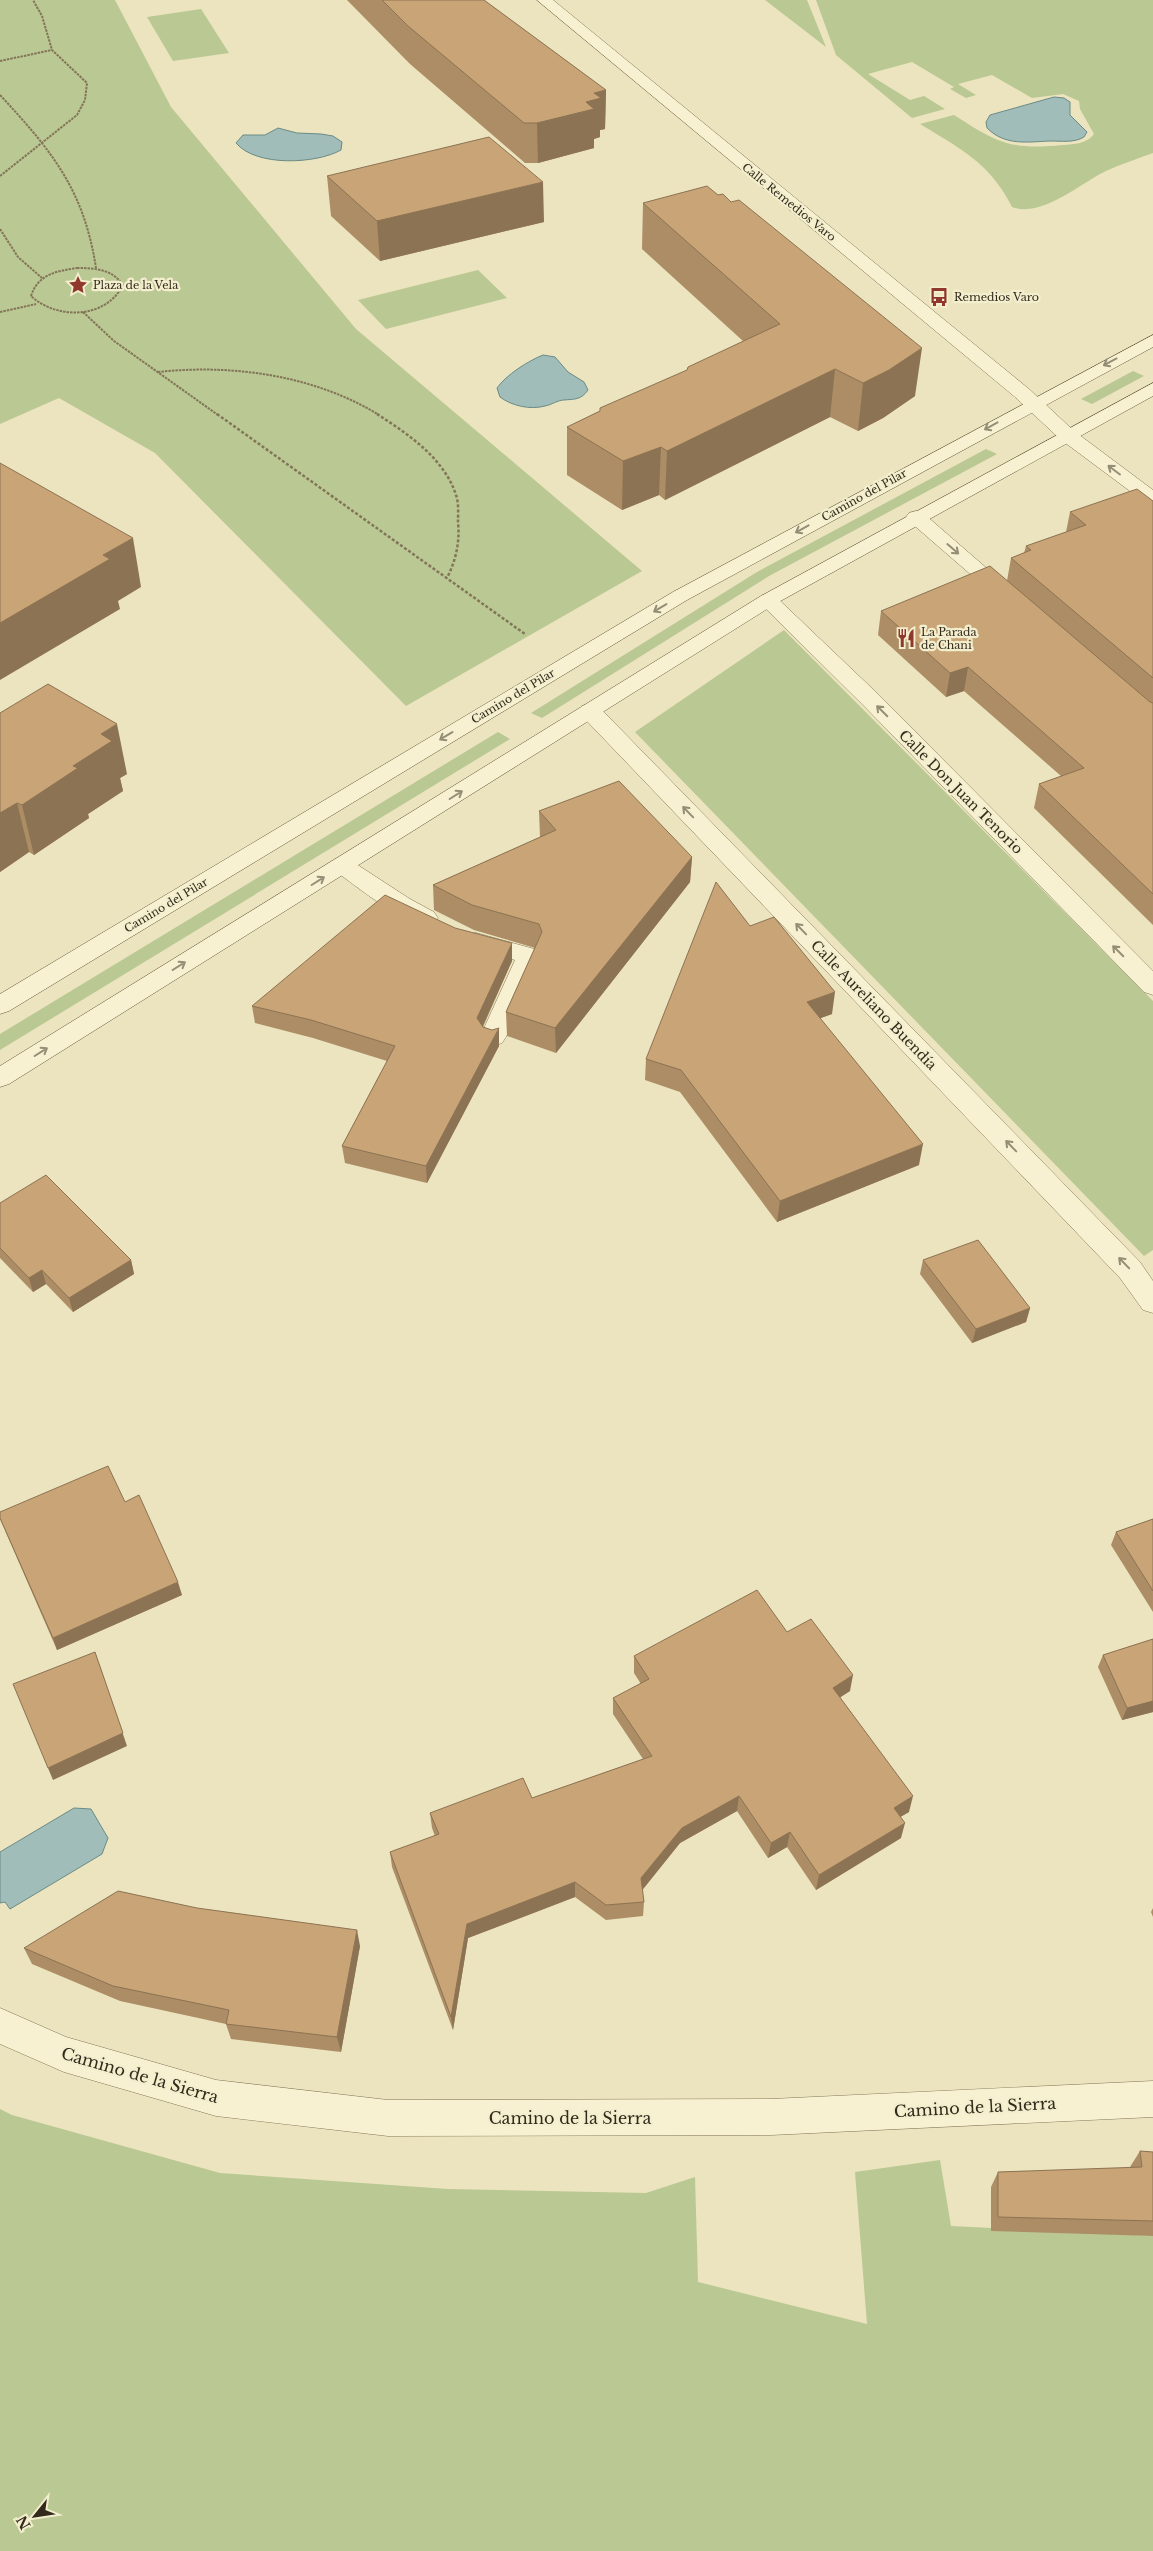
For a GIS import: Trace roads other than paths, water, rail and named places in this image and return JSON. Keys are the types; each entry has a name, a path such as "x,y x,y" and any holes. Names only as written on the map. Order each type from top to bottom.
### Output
{"street":[{"name":"Calle Remedios Varo","path":"544,0 1034,403"},
{"name":"Camino del Pilar","path":"0,1005 680,596 1153,340"},
{"path":"0,1078 768,600 1153,389"},
{"path":"1034,403 1067,435 1153,499"},
{"path":"916,518 1020,606"},
{"name":"Calle Don Juan Tenorio","path":"768,600 878,707 1153,986"},
{"name":"Calle Aureliano Buendía","path":"590,711 1130,1270 1153,1302"},
{"path":"342,865 402,905 453,932 529,956 493,1036"},
{"name":"Camino de la Sierra","path":"0,2026 64,2054 216,2098 388,2118 771,2117 1153,2099"}],"water":[{"path":"1054,97 1064,98 1070,102 1070,115 1087,132 1084,137 1068,141 1017,142 1001,138 987,128 986,122 990,115"},
{"path":"278,128 297,133 333,136 342,142 341,150 317,158 287,161 257,156 245,151 236,143 243,135 265,135"},
{"path":"543,355 555,357 568,372 584,382 588,390 583,396 533,408 516,405 500,397 497,388 506,378 524,365"},
{"path":"74,1808 91,1809 108,1838 102,1854 10,1909 5,1902 0,1903 0,1852"}],"place":[{"name":"Plaza de la Vela","path":"78,285"},
{"name":"Remedios Varo","path":"939,297"},
{"name":"La Parada de Chani","path":"906,638"}]}
